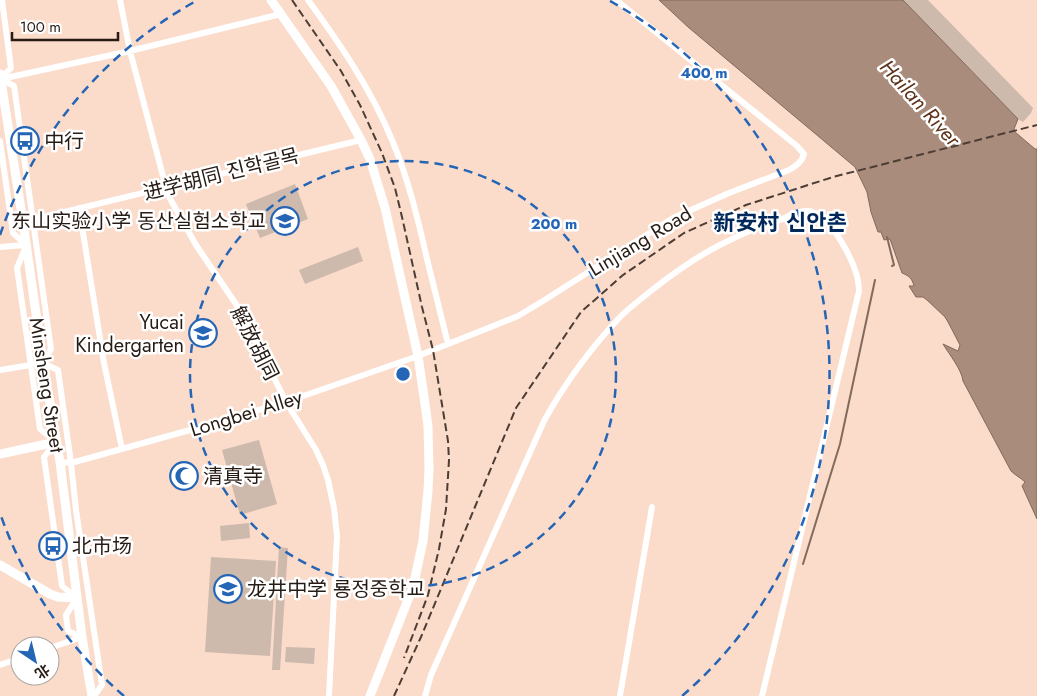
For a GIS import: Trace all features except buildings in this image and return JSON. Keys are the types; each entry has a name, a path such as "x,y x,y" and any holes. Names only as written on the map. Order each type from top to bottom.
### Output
{"street":[{"path":"0,79 11,68 2,0"},
{"name":"解放胡同","path":"120,0 130,51 168,195 196,245 242,313 286,402 316,450 323,465 334,508 337,536 329,696"},
{"path":"271,0 331,86 370,160 385,208 418,356 428,426 428,491 423,541 413,587 370,696"},
{"path":"308,0 344,51 371,97 402,164 416,208 448,344"},
{"name":"Linjiang Road","path":"418,356 522,314 673,218 729,193 789,170 798,165 803,158 804,154 797,146 616,0"},
{"path":"0,79 130,51 281,14"},
{"name":"Minsheng Street","path":"0,74 28,221 26,245 43,364 60,462 82,637 93,696"},
{"name":"进学胡同 진학골목","path":"28,221 361,140"},
{"path":"0,141 12,233 26,245"},
{"path":"79,208 104,363 122,449"},
{"path":"425,696 431,675 544,421 581,362 622,316 673,274 698,257 753,230 807,211 818,215 834,229 853,264 858,278 859,291 762,696"},
{"path":"28,221 50,349 43,364"},
{"path":"0,247 26,245"},
{"path":"26,245 18,268 40,429 56,442"},
{"name":"Longbei Alley","path":"71,463 286,402 418,356"},
{"path":"0,370 43,364 58,370 76,510 102,685 93,696"},
{"path":"0,454 56,442"},
{"path":"56,442 44,457 62,586 77,598"},
{"path":"60,462 71,463"},
{"path":"620,696 652,507"},
{"path":"66,511 76,510"},
{"path":"0,565 50,594 58,597 77,598"},
{"path":"60,645 82,637"}],"shaded area":[{"path":"903,0 928,0 1033,108 1023,122 1018,119"},
{"path":"295,184 308,219 260,238 246,204"},
{"path":"358,247 363,261 305,284 299,270"},
{"path":"259,440 277,504 240,515 222,450"},
{"path":"249,523 250,538 221,541 220,526"},
{"path":"279,547 288,548 280,670 272,670"},
{"path":"211,557 276,561 270,656 205,652"},
{"path":"286,647 315,648 314,664 285,662"}],"water":[{"name":"Hailan River","path":"659,0 903,0 1018,119 1014,129 1015,132 1037,149 1037,519 1022,486 1025,482 1011,471 963,381 958,367 943,344 958,351 960,345 945,317 923,297 916,297 909,286 914,286 910,278 902,273 890,239 884,240 881,232 878,232 867,192 855,167 688,27"}],"waterway":[{"path":"887,237 894,265 892,266"},
{"path":"803,564 840,444 875,280"}],"railway":[{"path":"292,0 341,71 360,105 382,153 395,188 433,350 448,441 449,460 446,509 428,595 404,658"},
{"path":"394,696 421,637 516,408 581,312 623,275 684,233 746,205 833,177 1037,125"}],"place":[{"name":"中行","path":"25,141"},
{"name":"东山实验小学 동산실험소학교","path":"285,221"},
{"name":"Yucai Kindergarten","path":"203,333"},
{"name":"清真寺","path":"184,476"},
{"name":"北市场","path":"53,546"},
{"name":"龙井中学 룡정중학교","path":"228,589"}],"district":[{"name":"新安村 신안촌","path":"780,222"}]}
